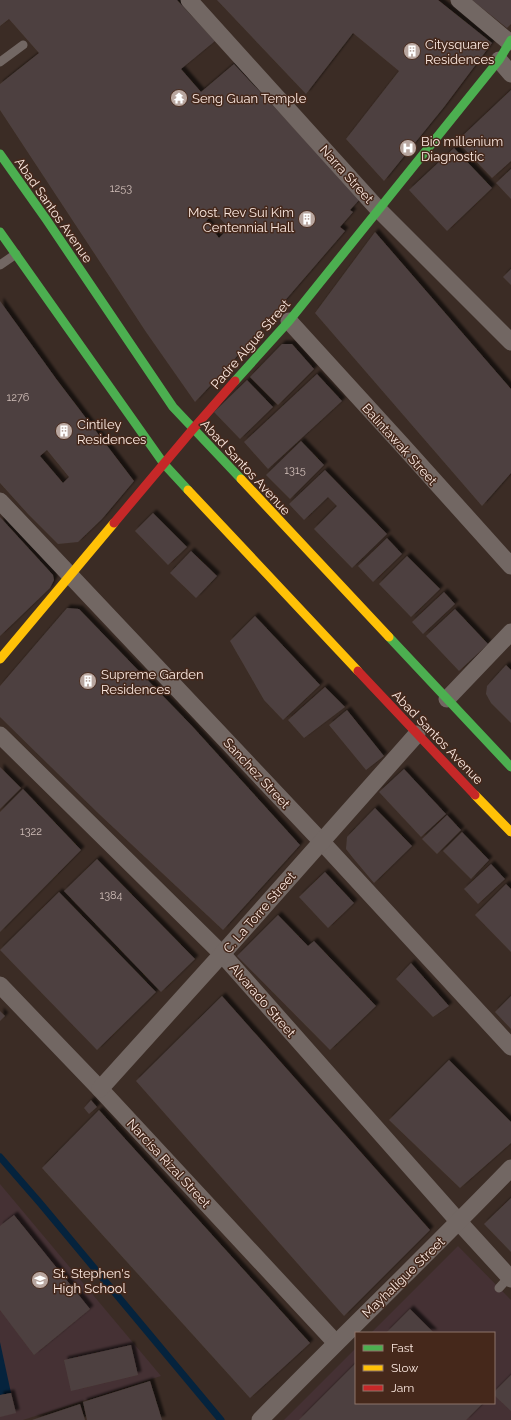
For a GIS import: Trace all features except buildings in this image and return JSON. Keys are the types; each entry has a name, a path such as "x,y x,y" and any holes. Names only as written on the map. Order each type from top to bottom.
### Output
{"main road":[{"name":"Padre Algue Street","path":"0,659 193,429 289,322 378,209 499,60 510,41"},
{"name":"Abad Santos Avenue","path":"0,154 46,219 173,407 511,768"},
{"name":"Abad Santos Avenue","path":"0,232 164,464 511,832"}],"street":[{"name":"Narra Street","path":"189,0 378,209 511,342"},
{"path":"459,0 510,41"},
{"path":"499,60 511,74"},
{"name":"Balintawak Street","path":"289,322 404,446 511,566"},
{"name":"Sanchez Street","path":"0,501 321,842 511,1047"},
{"path":"447,699 511,632"},
{"name":"C. La Torre Street","path":"100,1089 417,734"},
{"name":"Alvarado Street","path":"0,735 222,954 459,1222 506,1281"},
{"name":"Narcisa Rizal Street","path":"0,985 100,1089 336,1343"},
{"name":"Mayhaligue Street","path":"260,1420 459,1222 511,1168"}],"lane":[{"path":"0,62 23,44"},
{"path":"0,265 16,254"}],"shaded area":[{"name":"St. Stephen's High School","path":"0,1184 161,1376 23,1420 0,1420"},
{"path":"458,1246 511,1300 511,1420 284,1420 355,1349 355,1404 495,1404 495,1332 372,1332"}],"water":[{"path":"0,1342 11,1393 0,1395"}],"waterway":[{"path":"0,1157 221,1420"}],"traffic: fast":[{"path":"235,381 289,321 499,60 511,40"},
{"path":"0,154 46,219 173,407 241,479"},
{"path":"0,232 164,464 188,490"},
{"path":"389,637 511,767"}],"traffic: slow":[{"path":"241,479 389,637"},
{"path":"188,490 358,671"},
{"path":"0,659 114,523"},
{"path":"475,795 511,832"}],"traffic: jam":[{"path":"114,523 235,381"},
{"path":"358,671 475,795"}],"place":[{"name":"Citysquare Residences","path":"412,51"},
{"name":"Seng Guan Temple","path":"179,98"},
{"name":"Bio millenium Diagnostic","path":"408,148"},
{"name":"Most. Rev Sui Kim Centennial Hall","path":"307,219"},
{"name":"Cintiley Residences","path":"64,431"},
{"name":"Supreme Garden Residences","path":"88,681"},
{"name":"St. Stephen's High School","path":"40,1280"}]}
